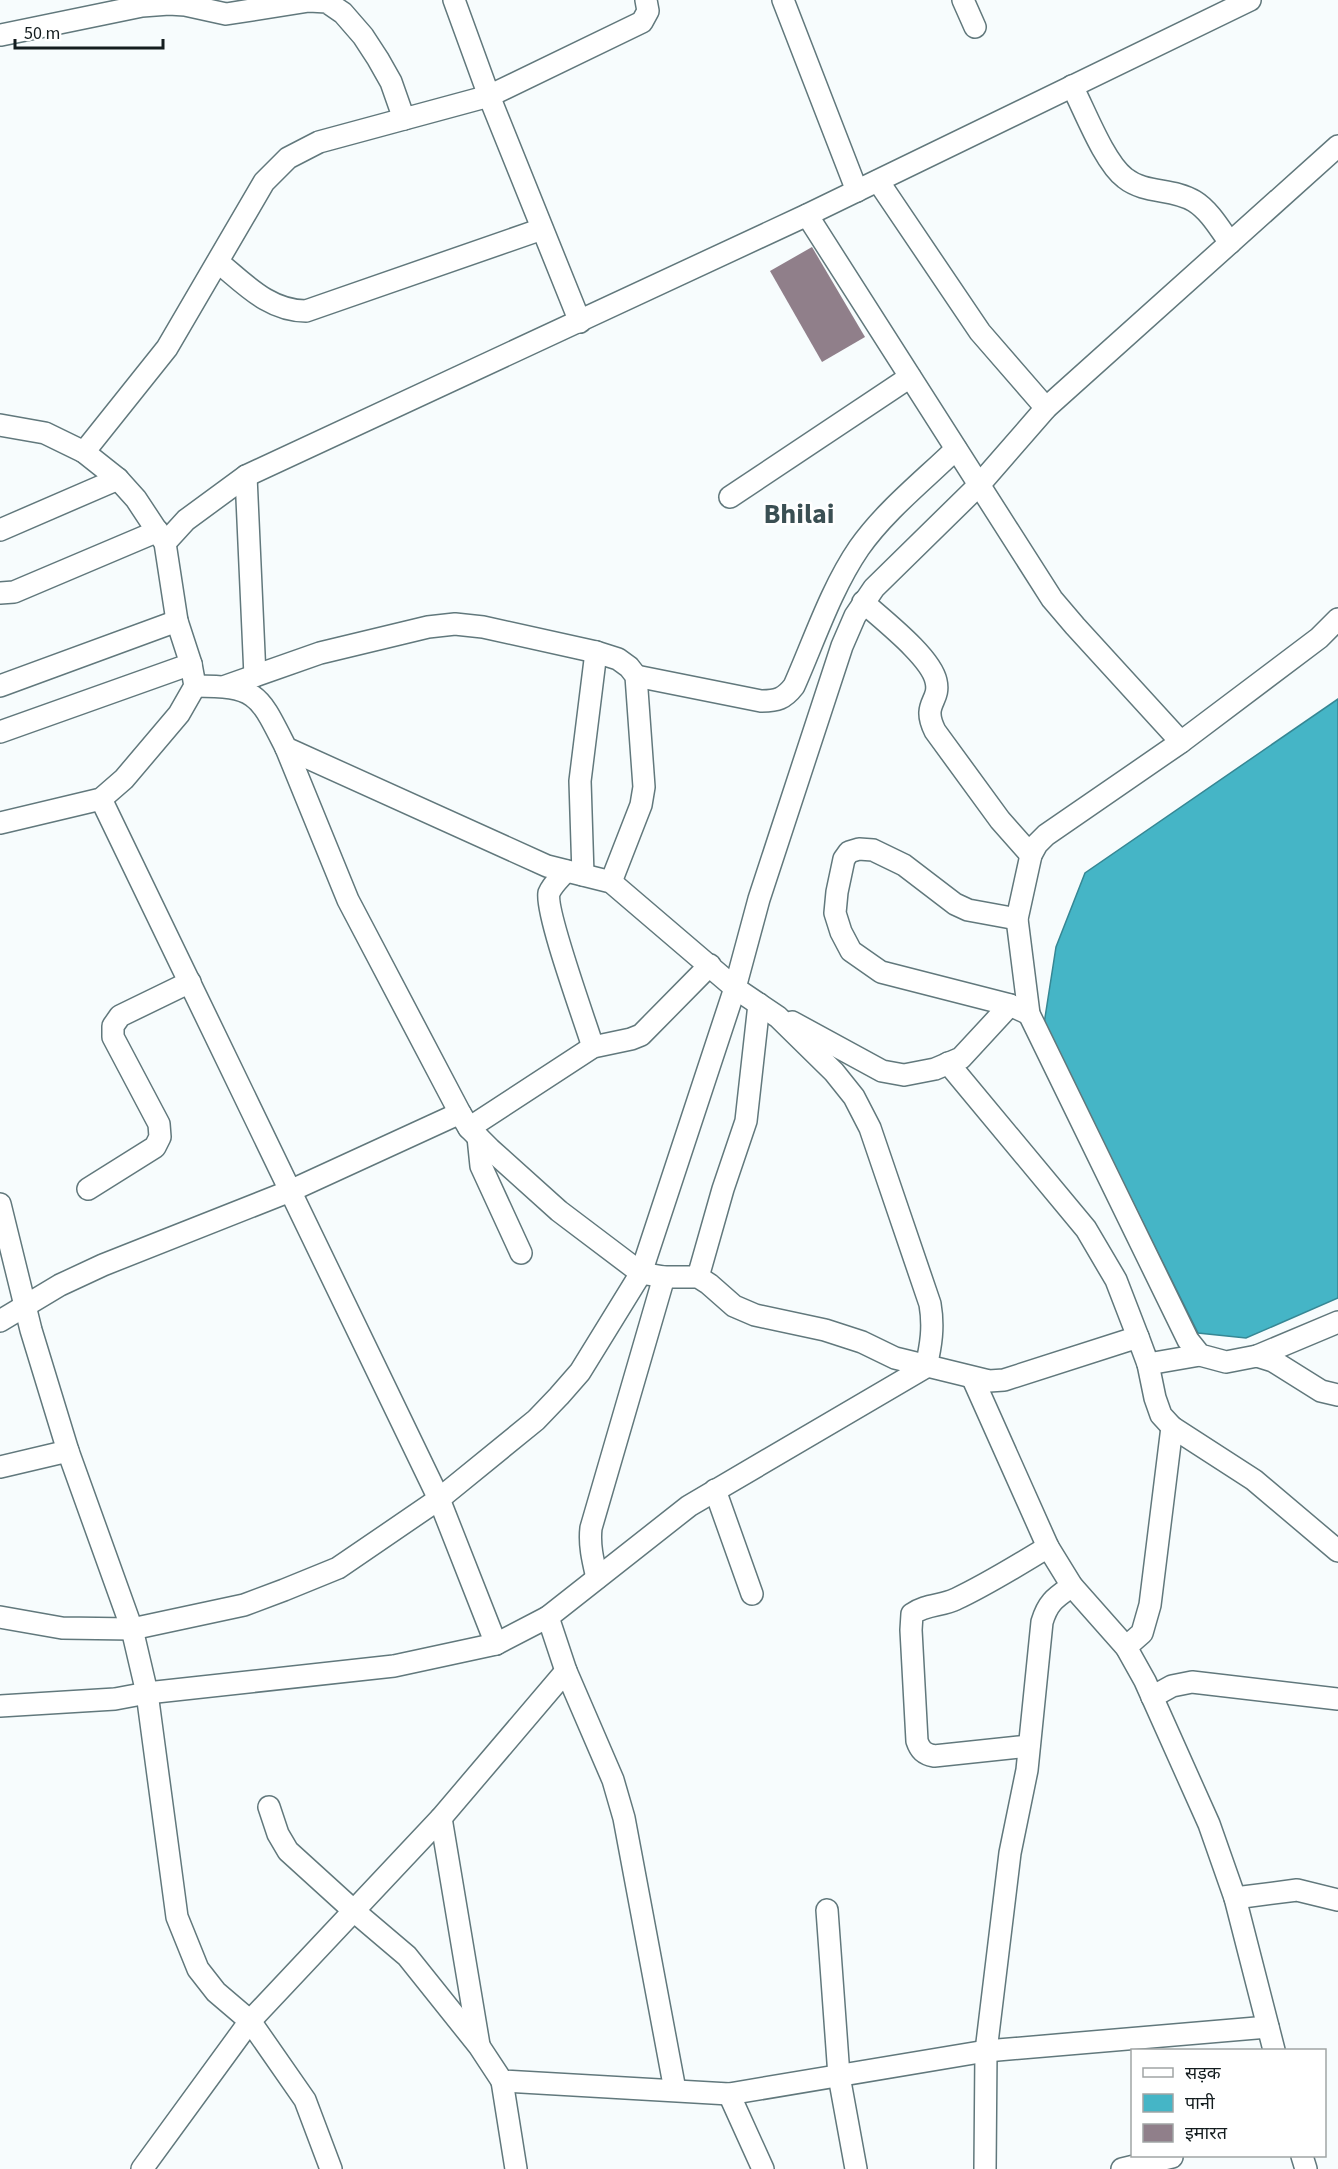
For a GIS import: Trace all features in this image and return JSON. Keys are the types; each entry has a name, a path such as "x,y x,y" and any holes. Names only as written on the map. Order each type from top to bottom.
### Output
{"street":[{"path":"454,0 489,96 580,322"},
{"path":"84,452 167,348 264,183 288,158 319,142 489,96 642,22 648,11 646,0"},
{"path":"783,0 857,191"},
{"path":"963,0 975,27"},
{"path":"0,593 14,592 161,537 246,476 807,215 1250,0"},
{"path":"1,35 142,6 185,5 226,14 310,1 327,2 343,13 363,36 391,82 404,119"},
{"path":"1072,86 1112,166 1125,179 1145,189 1187,197 1195,201 1230,243"},
{"path":"0,1617 62,1628 132,1629 244,1605 338,1568 439,1499 536,1420 559,1396 579,1372 641,1273 735,988 759,899 842,646 863,602 874,588 979,485 1046,408 1338,146"},
{"path":"878,181 980,332 1046,408"},
{"path":"807,215 1052,599 1181,742"},
{"path":"218,262 267,301 290,311 306,311 542,229"},
{"path":"730,497 910,377"},
{"path":"0,425 45,433 84,452 118,479 136,499 161,537 177,621 191,664 195,686 179,714 124,778 102,799 0,823"},
{"path":"636,676 761,701 776,701 786,696 794,686 844,573 860,548 882,520 956,449"},
{"path":"246,476 255,676"},
{"path":"0,530 118,479"},
{"path":"863,602 929,663 937,682 937,692 929,712 935,730 1000,820 1030,855"},
{"path":"1200,1354 1188,1340 1029,1014 1017,919 1030,855 1046,835 1181,742 1319,638 1338,619"},
{"path":"0,686 177,621"},
{"path":"226,686 320,653 428,627 455,624 483,627 618,659 636,676 644,788 641,805 611,882"},
{"path":"593,1047 553,922 549,900 550,891 574,873 580,781 596,652"},
{"path":"0,732 191,664"},
{"path":"195,686 226,686 250,693 266,708 286,748 348,900 469,1126 481,1166 521,1253"},
{"path":"0,1706 114,1699 147,1693 394,1666 496,1644 548,1617 689,1506 926,1367 932,1342 933,1323 930,1304 870,1128 854,1097 834,1072 778,1017 735,988 611,882 547,866 286,748"},
{"path":"102,799 439,1499 496,1644"},
{"path":"1017,919 968,910 955,904 904,865 873,850 859,849 849,852 844,859 837,892 836,914 841,932 851,951 881,972 1010,1005 1029,1014"},
{"path":"0,1321 60,1285 103,1265 290,1191 469,1126 593,1047 641,1035 710,965"},
{"path":"88,1189 155,1147 160,1137 159,1124 119,1051 113,1037 112,1026 120,1016 190,982"},
{"path":"698,1277 723,1189 746,1121 759,1004"},
{"path":"778,1017 805,1028 882,1071 903,1075 936,1069 961,1058 1010,1005"},
{"path":"948,1063 1086,1229 1116,1280 1148,1364 1161,1414 1172,1427 1254,1480 1338,1551"},
{"path":"469,1126 558,1211 641,1273 664,1277 698,1277 734,1306 755,1315 825,1330 862,1342 895,1358 989,1382 1005,1380 1138,1337"},
{"path":"0,1204 25,1307 68,1451 132,1629 147,1693 177,1917 198,1969 216,1992 250,2021 305,2100 331,2169"},
{"path":"597,1578 592,1555 591,1528 664,1277"},
{"path":"1148,1364 1200,1354 1226,1362 1257,1356 1338,1323"},
{"path":"1257,1356 1273,1361 1321,1390 1338,1395"},
{"path":"973,1379 1048,1547 1072,1586 1126,1647 1152,1697 1209,1824 1235,1898 1274,2049"},
{"path":"1126,1647 1142,1633 1150,1605 1172,1427"},
{"path":"0,1467 68,1451"},
{"path":"715,1490 752,1594"},
{"path":"1029,1746 934,1756 926,1755 920,1749 917,1740 912,1614 921,1608 948,1603 965,1595 1048,1547"},
{"path":"985,2169 986,2051 1010,1853 1029,1746 1042,1622 1047,1607 1072,1586"},
{"path":"548,1617 566,1671 613,1780 624,1818 675,2090"},
{"path":"142,2169 250,2021 441,1818 566,1671"},
{"path":"1152,1697 1172,1686 1192,1682 1338,1699"},
{"path":"269,1807 278,1834 288,1851 407,1956 479,2046 502,2081 516,2169"},
{"path":"441,1818 479,2046"},
{"path":"1235,1898 1297,1890 1338,1900"},
{"path":"827,1911 839,2076 856,2169"},
{"path":"502,2081 729,2094 986,2051 1268,2027"},
{"path":"729,2094 763,2169"},
{"path":"1122,2169 1172,2157"}],"water":[{"path":"1338,699 1338,1298 1246,1338 1198,1333 1044,1024 1056,947 1085,873"}],"building":[{"path":"812,247 865,337 822,362 770,271"}],"district":[{"name":"Bhilai","path":"799,514"}]}
